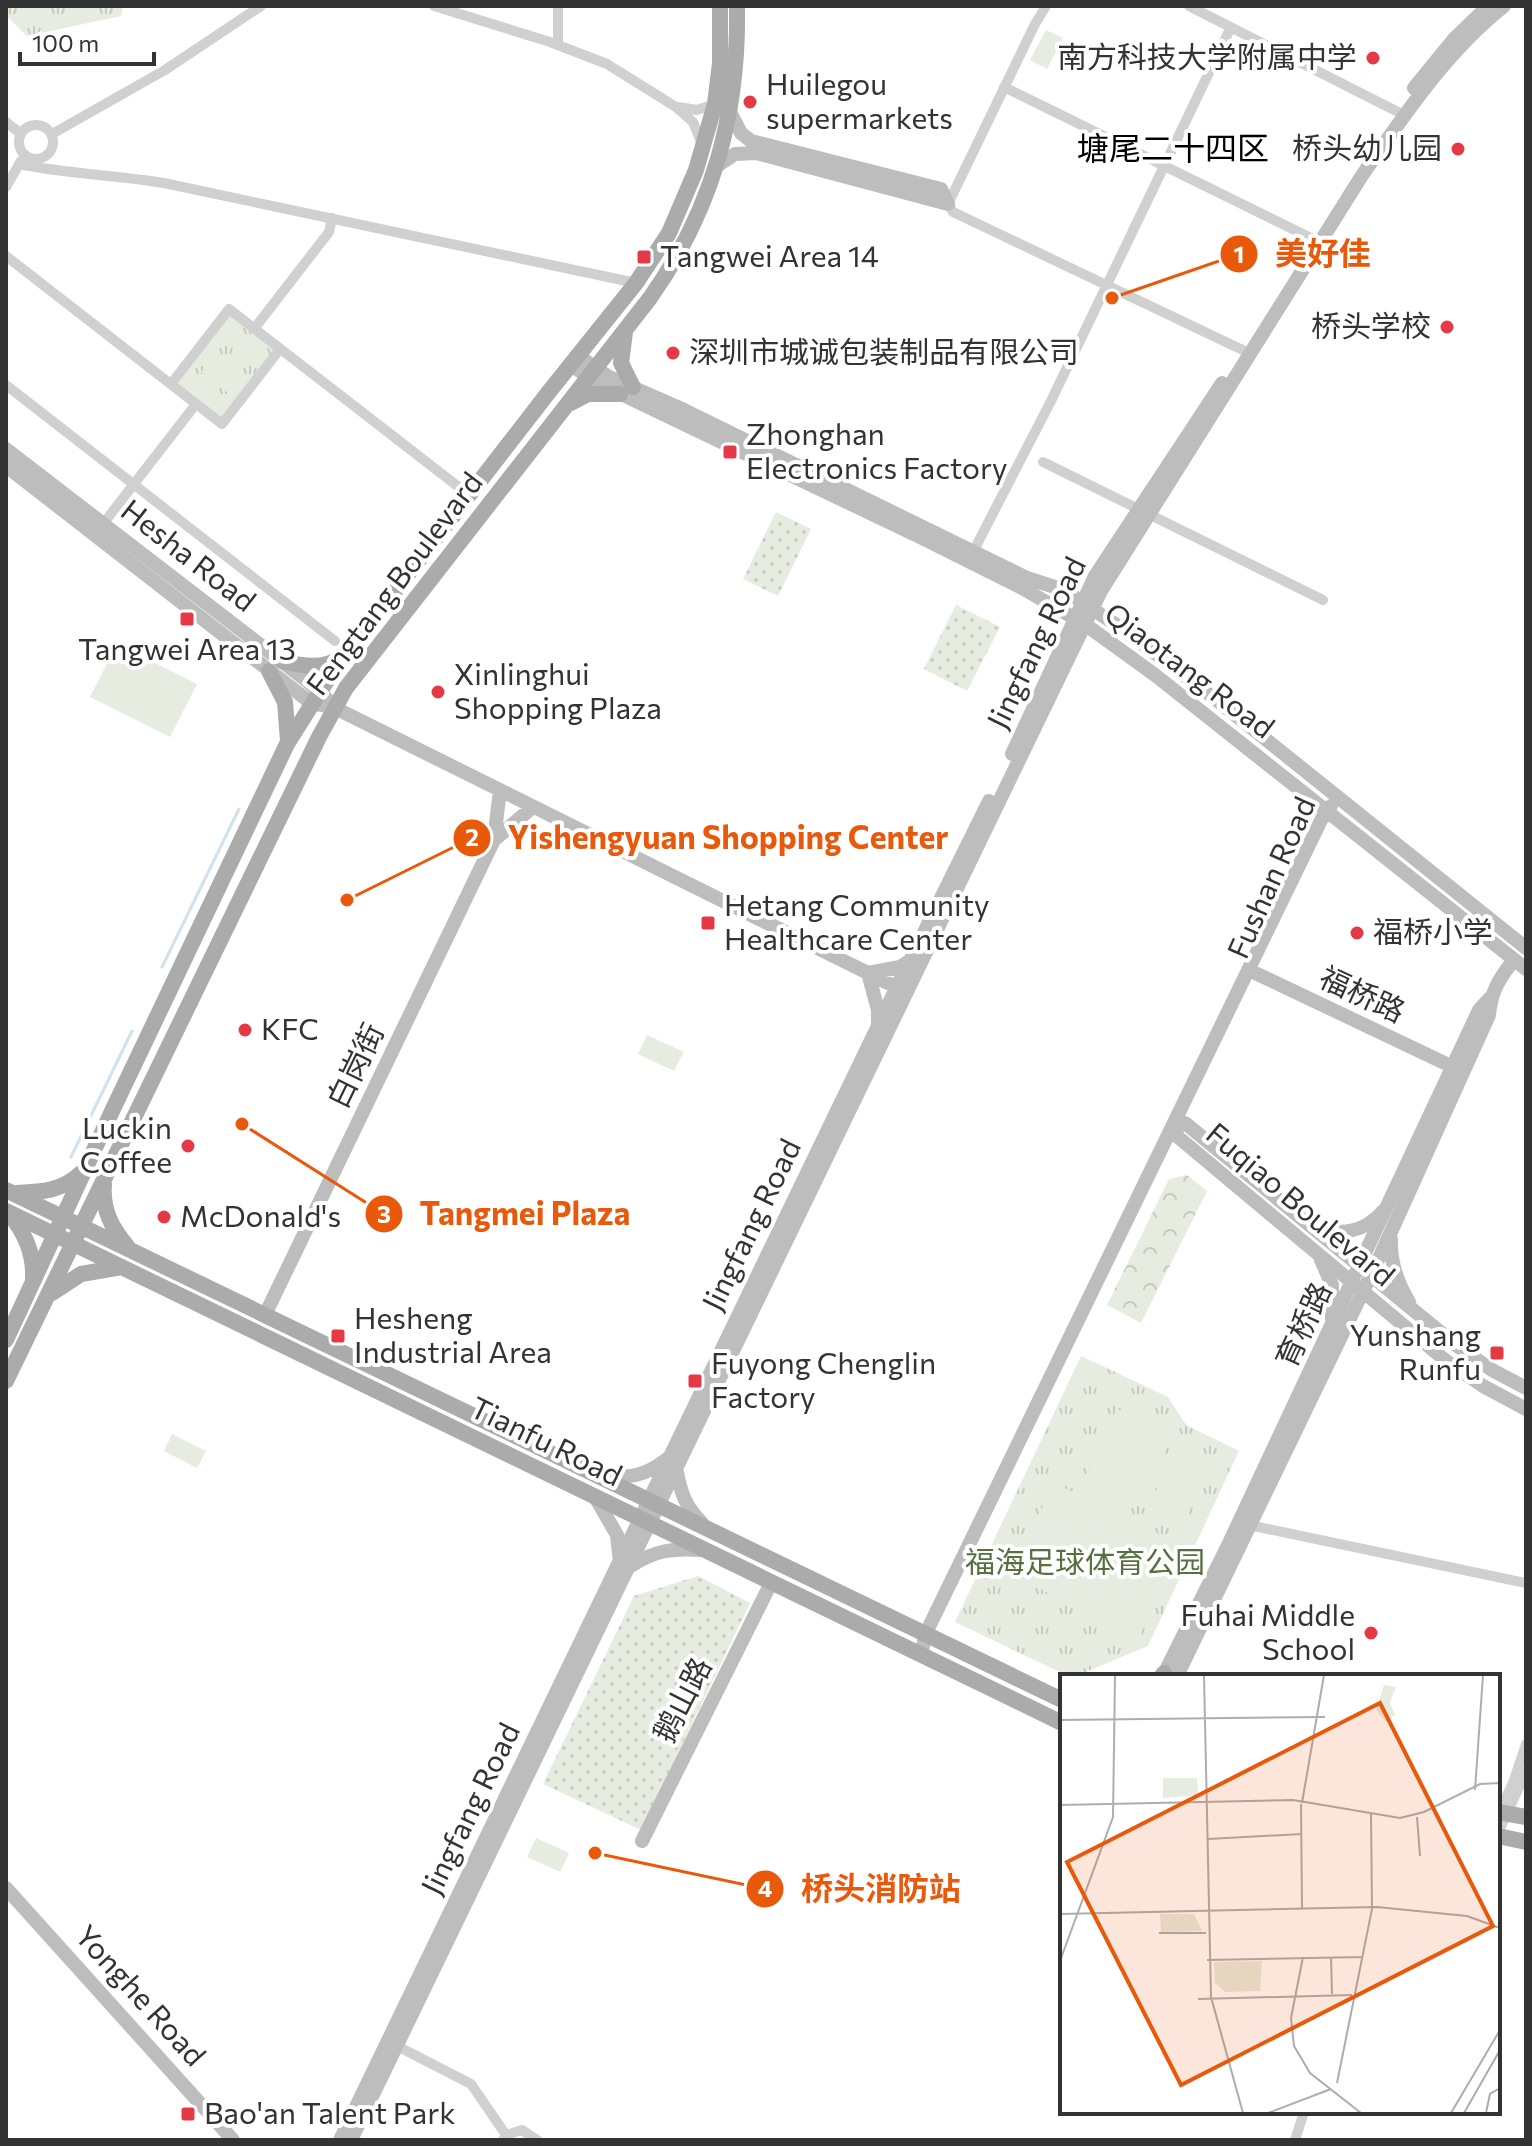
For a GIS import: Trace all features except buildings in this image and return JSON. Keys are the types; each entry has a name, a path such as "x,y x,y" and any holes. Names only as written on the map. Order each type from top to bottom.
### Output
{"main road":[{"name":"Fengtang Boulevard","path":"6,1381 335,708 357,671 591,373 675,260 717,166 722,108 720,6"},
{"name":"Fengtang Boulevard","path":"6,1340 287,744 315,697 636,283 669,233 691,185 703,146 722,108 737,63 737,6"},
{"path":"563,408 588,394 627,390 621,363 627,326"},
{"path":"287,744 285,702 276,666 324,665 349,651"},
{"path":"9,1192 51,1191 63,1187 80,1174 90,1159"},
{"path":"106,1172 103,1189 107,1216 131,1250"},
{"name":"Tianfu Road","path":"9,1192 1060,1699"},
{"path":"6,1211 18,1225 30,1249 33,1285"},
{"name":"Tianfu Road","path":"6,1211 1060,1722"},
{"path":"48,1296 79,1274 122,1267"},
{"path":"1501,1813 1526,1817"},
{"path":"1500,1835 1526,1842"}],"street":[{"path":"52,134 165,70 261,6"},
{"path":"434,6 558,45 607,64 676,107 693,122 703,146"},
{"path":"558,6 558,45"},
{"path":"948,204 1046,6"},
{"path":"1189,6 1400,113"},
{"path":"1400,113 1454,39 1488,6"},
{"path":"1400,113 1473,34 1504,6"},
{"path":"977,552 998,502 1051,401 1231,27"},
{"path":"1004,87 1317,241"},
{"path":"676,107 697,110 722,108 751,141 941,189 948,204"},
{"name":"Jingfang Road","path":"351,2140 645,1522 1088,605 1106,582 1144,512 1400,113"},
{"path":"6,122 21,134"},
{"path":"6,187 22,159 21,134 35,125 44,127 52,134 53,147 45,157 22,159"},
{"path":"717,166 735,154 756,153 948,204 958,208 968,218 1247,352"},
{"path":"22,159 47,170 164,183 636,283"},
{"path":"254,329 329,232 332,218"},
{"path":"6,256 222,424 280,349"},
{"path":"171,384 229,309 469,495"},
{"name":"Qiaotang Road","path":"574,360 591,373 1027,578 1064,590 1218,701 1526,948"},
{"path":"6,385 335,641"},
{"name":"Qiaotang Road","path":"627,390 922,538 1081,622 1155,675 1520,965"},
{"path":"103,524 196,404"},
{"name":"Hesha Road","path":"6,449 315,697 901,989"},
{"path":"1043,462 1323,600"},
{"name":"Hesha Road","path":"6,466 276,666"},
{"name":"Jingfang Road","path":"674,1463 878,1025 901,989 909,961 1081,622"},
{"path":"494,840 500,790"},
{"name":"Fushan Road","path":"921,1655 1340,798"},
{"path":"494,840 533,807"},
{"name":"白岗街","path":"265,1315 494,840"},
{"path":"878,1025 878,1010 868,973 900,967 909,961"},
{"name":"育桥路","path":"1365,1271 1393,1228 1489,1015 1496,985 1520,965"},
{"name":"福桥路","path":"1253,972 1453,1067"},
{"name":"育桥路","path":"1167,1674 1249,1525 1358,1287 1391,1201 1479,1010 1491,997"},
{"name":"Fuqiao Boulevard","path":"1179,1128 1304,1221 1456,1345 1492,1370 1526,1388"},
{"name":"Fuqiao Boulevard","path":"1179,1128 1317,1253 1445,1360 1483,1386 1526,1409"},
{"path":"1304,1221 1318,1229 1347,1232 1369,1225 1391,1201"},
{"path":"1393,1228 1391,1253 1396,1277 1416,1312"},
{"path":"1317,1253 1332,1285 1330,1331"},
{"name":"育桥路","path":"1166,1674 1330,1331 1358,1287"},
{"path":"1445,1360 1456,1345"},
{"path":"603,1477 636,1477 674,1463 681,1495 705,1527"},
{"path":"595,1497 617,1535 625,1564 668,1549 703,1550"},
{"path":"1249,1525 1526,1583"},
{"name":"Jingfang Road","path":"340,2140 625,1564"},
{"name":"鹅山路","path":"642,1841 771,1583"},
{"path":"1501,1813 1526,1744"},
{"path":"1501,1813 1526,1772"},
{"name":"Yonghe Road","path":"6,1888 233,2140"},
{"path":"397,2046 471,2084 505,2138 522,2130 537,2140"},
{"path":"1295,2140 1303,2114"}],"green space":[{"path":"6,6 123,6 121,16 27,36 6,15"},
{"path":"1046,30 1063,38 1047,69 1030,60"},
{"path":"229,314 274,349 221,418 176,383"},
{"path":"213,357 244,381 232,396 201,372"},
{"path":"776,512 811,529 778,596 743,579"},
{"path":"956,605 1000,627 967,691 924,669"},
{"path":"117,644 197,684 170,737 90,697"},
{"path":"647,1035 684,1052 674,1071 638,1054"},
{"path":"1187,1175 1207,1191 1141,1323 1107,1305 1169,1179"},
{"name":"福海足球体育公园","path":"1081,1356 1168,1397 1186,1425 1239,1451 1148,1646 1081,1674 1064,1674 955,1622"},
{"path":"1117,1409 1172,1436 1137,1507 1083,1481"},
{"path":"172,1434 206,1451 197,1468 164,1451"},
{"path":"1179,1444 1213,1461 1182,1526 1147,1509"},
{"path":"1054,1483 1183,1546 1139,1637 1010,1574"},
{"path":"698,1576 750,1603 641,1830 543,1784 634,1596"},
{"path":"536,1838 569,1853 560,1872 527,1857"}],"waterway":[{"path":"162,967 239,809"},
{"path":"71,1157 132,1031"}],"place":[{"name":"南方科技大学附属中学","path":"1373,58"},
{"name":"Huilegou supermarkets","path":"750,102"},
{"name":"桥头幼儿园","path":"1458,149"},
{"name":"Tangwei Area 14","path":"644,257"},
{"name":"美好佳","path":"1112,298"},
{"name":"桥头学校","path":"1447,327"},
{"name":"深圳市城诚包装制品有限公司","path":"673,353"},
{"name":"Zhonghan Electronics Factory","path":"730,452"},
{"name":"Tangwei Area 13","path":"187,619"},
{"name":"Xinlinghui Shopping Plaza","path":"438,692"},
{"name":"Yishengyuan Shopping Center","path":"347,900"},
{"name":"Hetang Community Healthcare Center","path":"708,923"},
{"name":"福桥小学","path":"1357,933"},
{"name":"KFC","path":"245,1030"},
{"name":"Tangmei Plaza","path":"242,1124"},
{"name":"Luckin Coffee","path":"188,1146"},
{"name":"McDonald's","path":"164,1217"},
{"name":"Hesheng Industrial Area","path":"338,1336"},
{"name":"Yunshang Runfu","path":"1497,1353"},
{"name":"Fuyong Chenglin Factory","path":"695,1381"},
{"name":"Fuhai Middle School","path":"1371,1633"},
{"name":"桥头消防站","path":"595,1853"},
{"name":"Bao'an Talent Park","path":"188,2114"}],"district":[{"name":"塘尾二十四区","path":"1173,149"}]}
